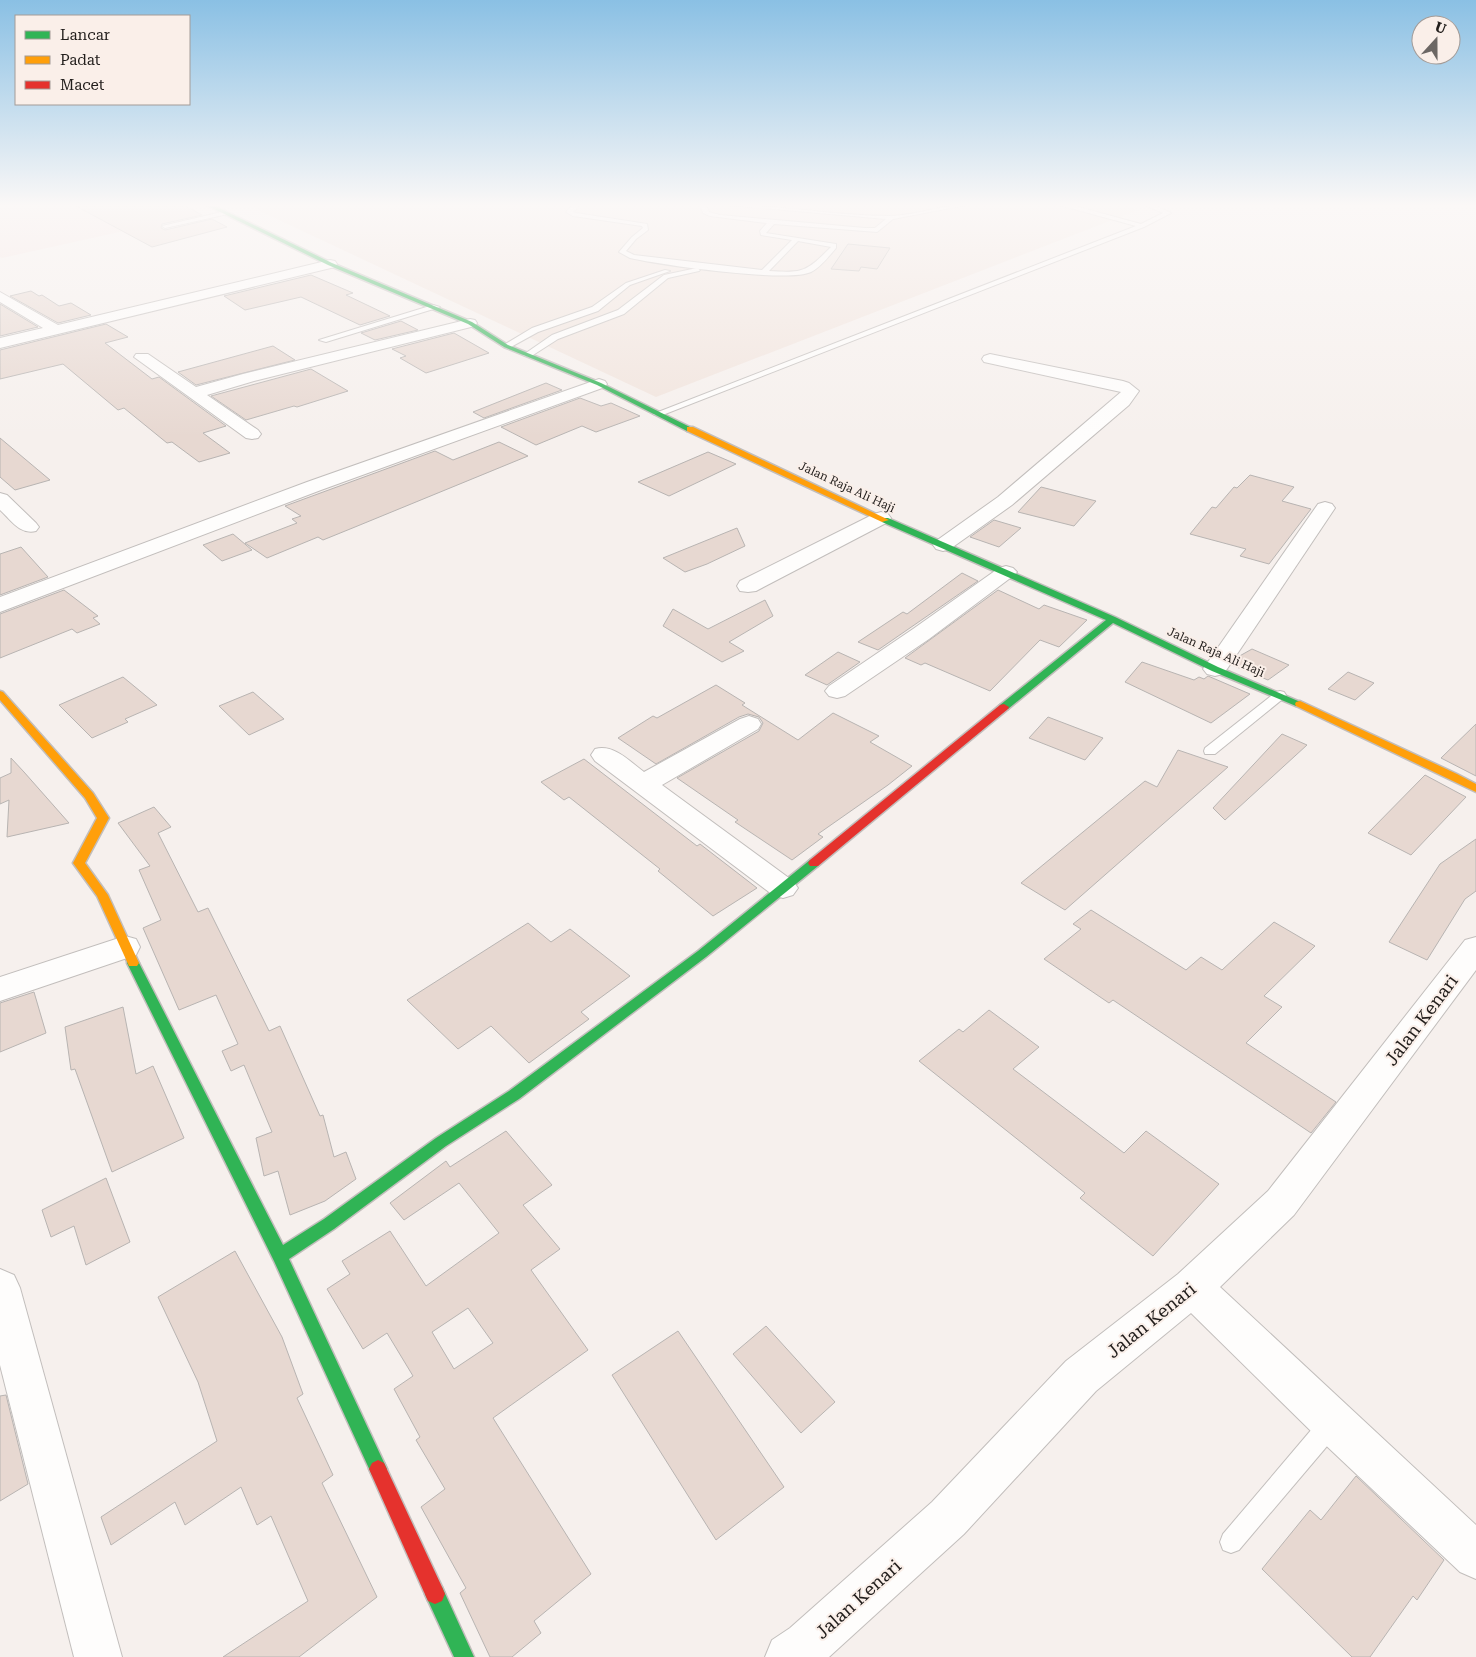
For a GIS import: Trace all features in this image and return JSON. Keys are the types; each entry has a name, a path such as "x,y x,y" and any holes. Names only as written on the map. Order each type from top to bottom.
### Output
{"main road":[{"name":"Jalan Raja Ali Haji","path":"375,282 436,307 470,323 506,346 599,384 657,414 880,518 1112,619 1215,669 1280,695 1476,789"},
{"path":"280,1256 522,1089 702,954 1112,619"},
{"path":"0,694 89,796 103,818 79,863 102,895 125,947 280,1256 464,1657"}],"street":[{"path":"0,343 254,282"},
{"path":"0,296 56,330"},
{"path":"194,393 249,377 470,323"},
{"path":"142,357 252,434"},
{"path":"942,545 1005,501 1123,401 1131,391 1123,386 990,359"},
{"path":"0,605 323,482 599,384"},
{"path":"0,499 29,527"},
{"path":"1215,669 1325,508"},
{"path":"748,586 880,518"},
{"path":"837,691 921,634 1006,572"},
{"path":"643,784 749,724"},
{"path":"604,755 783,888"},
{"path":"0,989 125,947"},
{"name":"Jalan Kenari","path":"788,1657 807,1645 948,1518 1081,1376 1192,1287 1281,1203 1476,948"},
{"path":"1192,1287 1332,1422 1476,1556"},
{"path":"0,1288 98,1657"}],"lane":[{"path":"506,346 535,330 595,309 633,282"},
{"path":"527,355 555,337 621,312 659,282"},
{"path":"657,414 997,282"},
{"path":"628,284 652,288"},
{"path":"323,340 436,307"},
{"path":"1210,751 1280,695"},
{"path":"1231,1542 1332,1422"}],"shaded area":[{"path":"412,282 952,282 656,397"}],"building":[{"path":"281,282 328,282 353,293 346,295 390,316 360,325 301,297 245,310 224,296"},
{"path":"31,291 39,296 42,295 59,306 71,303 91,315 58,323 10,296"},
{"path":"0,304 38,327 0,336"},
{"path":"401,321 418,330 375,340 361,333"},
{"path":"106,324 128,337 105,343 152,379 159,377 226,426 203,433 230,453 199,462 172,442 167,443 124,408 118,410 63,364 0,379 0,350"},
{"path":"454,333 489,353 426,373 400,358 406,356 392,349"},
{"path":"273,346 295,360 196,385 178,372"},
{"path":"311,369 348,391 246,420 211,396"},
{"path":"546,383 562,390 484,418 473,412"},
{"path":"580,398 601,406 611,403 640,416 596,432 582,426 536,445 501,427"},
{"path":"0,438 50,480 15,490 0,477"},
{"path":"499,442 528,456 323,540 318,537 267,558 245,543 297,523 292,519 301,516 285,506 435,451 453,460"},
{"path":"708,452 736,464 669,496 638,482"},
{"path":"1250,475 1294,487 1282,501 1311,509 1269,564 1240,556 1246,549 1190,534 1212,507 1216,508 1234,487 1237,488"},
{"path":"1041,487 1096,501 1074,526 1018,512"},
{"path":"994,520 1021,528 999,547 970,537"},
{"path":"737,528 745,546 707,564 685,572 663,558"},
{"path":"233,534 252,550 222,561 203,545"},
{"path":"21,547 48,577 0,595 0,554"},
{"path":"962,573 978,581 878,650 858,642 903,612 907,614"},
{"path":"64,590 98,616 93,618 100,624 77,633 72,629 0,658 0,614"},
{"path":"998,590 1039,609 1044,605 1087,620 1059,647 1040,640 990,691 925,663 921,665 905,658"},
{"path":"765,600 773,616 729,642 744,651 722,662 663,626 673,609 708,629"},
{"path":"1252,649 1289,665 1268,680 1232,665 1236,658"},
{"path":"838,652 860,662 827,685 805,675"},
{"path":"1142,662 1194,680 1199,677 1204,679 1208,676 1250,694 1211,723 1125,682"},
{"path":"1348,672 1374,683 1355,700 1328,689"},
{"path":"123,677 157,705 125,719 128,722 92,738 59,705"},
{"path":"716,685 745,703 742,705 798,740 833,713 879,736 870,742 912,766 818,834 823,837 792,860 735,822 738,820 677,778 759,731 763,723 759,717 748,714 739,717 656,764 618,738 653,716 657,718"},
{"path":"253,692 284,719 249,735 219,706"},
{"path":"1048,717 1103,738 1085,760 1029,738"},
{"path":"1476,724 1476,776 1441,758"},
{"path":"1282,734 1307,745 1225,820 1213,808"},
{"path":"1178,750 1228,767 1065,910 1021,883 1145,781 1157,787"},
{"path":"11,758 69,823 7,837 9,800 0,804 0,778 11,773"},
{"path":"584,759 697,846 700,844 757,888 713,916 658,871 660,869 569,797 564,800 541,782"},
{"path":"1425,775 1466,797 1411,855 1368,833"},
{"path":"154,807 171,827 158,833 198,912 208,908 269,1031 280,1026 320,1116 323,1115 334,1157 346,1152 356,1179 325,1201 290,1215 278,1171 264,1176 256,1138 272,1132 244,1065 231,1071 222,1051 238,1044 216,995 179,1010 143,928 161,920 139,870 150,866 118,823"},
{"path":"1476,839 1476,891 1465,899 1427,960 1389,942 1440,864"},
{"path":"1091,910 1186,970 1201,957 1222,970 1274,922 1315,946 1264,996 1282,1007 1246,1043 1336,1102 1311,1133 1113,1000 1109,1003 1044,959 1081,929 1073,924"},
{"path":"528,923 551,942 570,929 630,976 581,1012 589,1019 529,1063 491,1026 458,1049 407,1000"},
{"path":"34,992 46,1033 0,1052 0,1003"},
{"path":"123,1007 136,1074 153,1066 184,1138 112,1172 75,1069 71,1070 65,1027"},
{"path":"989,1010 1039,1047 1013,1069 1124,1153 1146,1131 1219,1184 1153,1256 1080,1198 1085,1193 919,1061 959,1029 963,1032"},
{"path":"506,1131 552,1185 523,1205 560,1249 531,1270 588,1350 493,1418 591,1574 534,1621 541,1633 512,1657 490,1657 460,1593 466,1588 421,1507 445,1489 416,1440 420,1437 394,1389 413,1376 387,1333 363,1349 327,1289 350,1274 342,1261 390,1231 426,1286 499,1233 459,1183 404,1220 390,1203 446,1161 450,1167","holes":["468,1308 493,1343 454,1369 432,1332"]},
{"path":"106,1178 130,1242 86,1265 74,1226 51,1237 42,1210"},
{"path":"235,1251 282,1337 303,1394 297,1398 333,1475 322,1483 377,1597 299,1657 223,1657 308,1601 271,1516 257,1525 241,1487 185,1525 175,1502 111,1545 101,1517 217,1441 198,1382 158,1297"},
{"path":"766,1326 835,1402 801,1433 733,1354"},
{"path":"678,1331 784,1487 716,1540 612,1375"},
{"path":"6,1395 28,1484 0,1501 0,1396"},
{"path":"1356,1476 1444,1560 1417,1600 1413,1596 1370,1657 1352,1657 1262,1569 1310,1510 1321,1520"}],"traffic: fast":[{"path":"373,282 470,323 506,346 599,384 690,429"},
{"path":"885,520 1112,619 1215,669 1300,704"},
{"path":"1004,707 1112,619"},
{"path":"280,1256 329,1224 441,1142 514,1095 702,954 814,863"},
{"path":"133,963 280,1256 378,1469"},
{"path":"435,1594 464,1657"}],"traffic: slow":[{"path":"690,429 885,520"},
{"path":"0,694 89,796 103,818 79,863 102,895 133,963"},
{"path":"1300,704 1453,776 1476,789"}],"traffic: jam":[{"path":"814,863 1004,707"},
{"path":"378,1469 435,1594"}]}
